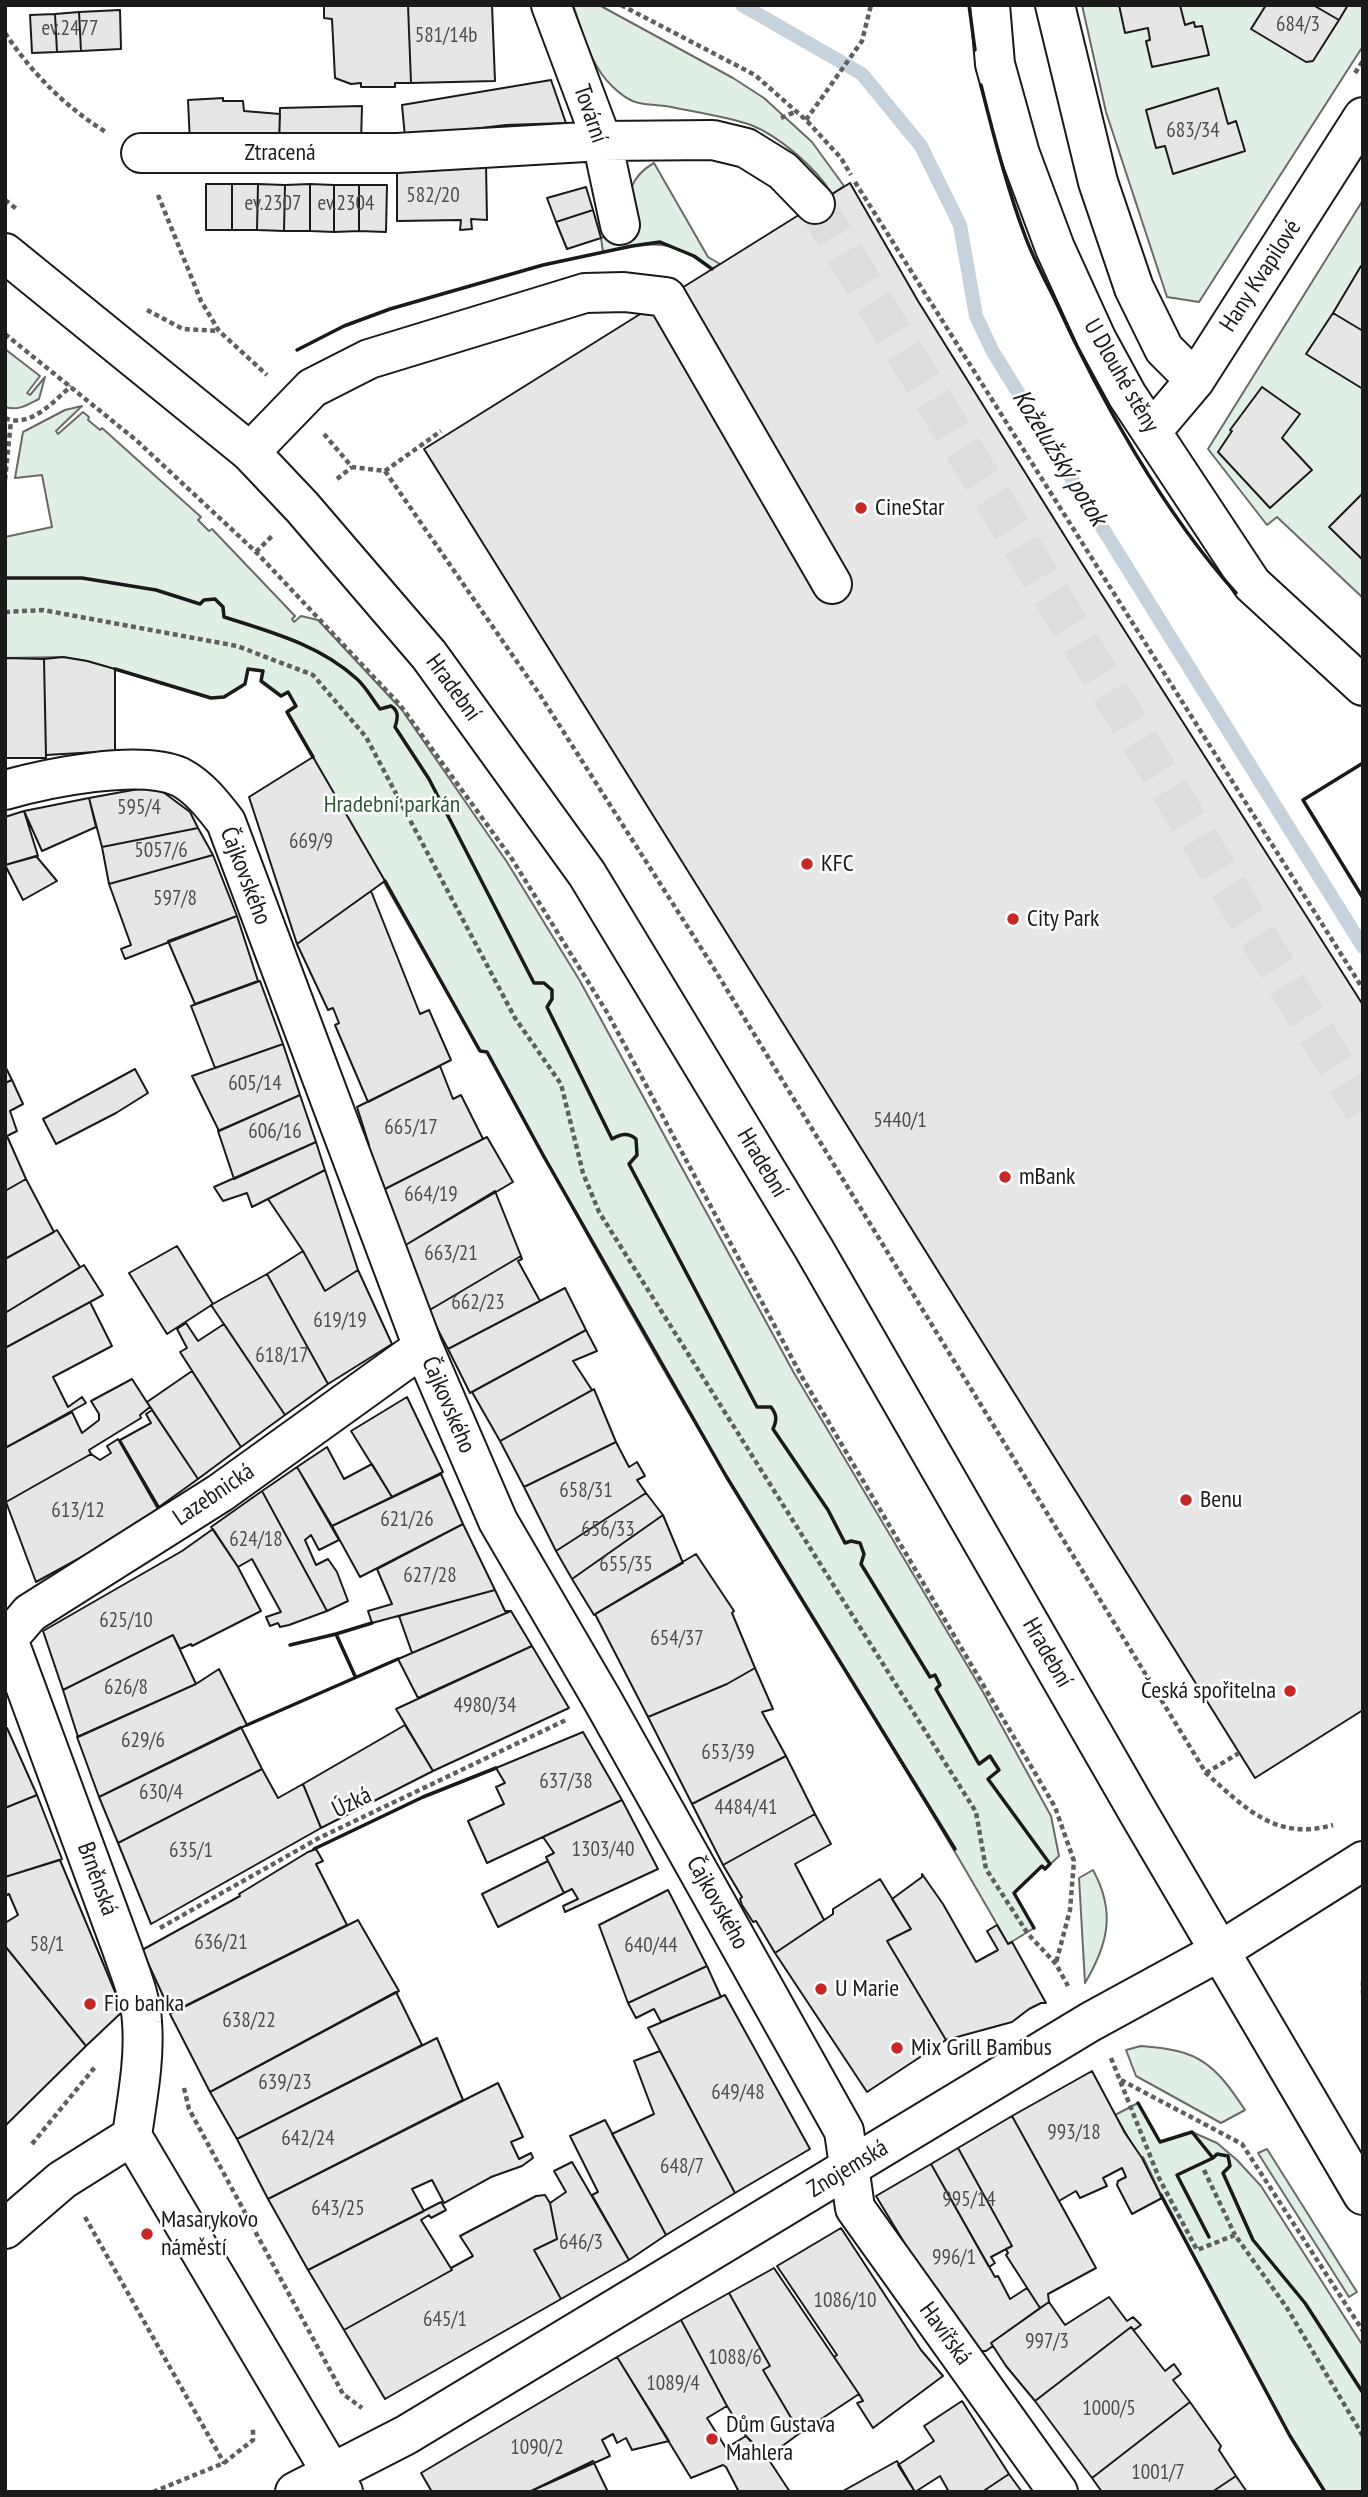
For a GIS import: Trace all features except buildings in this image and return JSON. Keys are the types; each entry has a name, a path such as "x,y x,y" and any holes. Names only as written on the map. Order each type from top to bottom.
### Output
{"street":[{"name":"Tovární","path":"551,5 602,141 620,225"},
{"name":"U Dlouhé stěny","path":"990,5 995,64 1020,155 1055,248 1096,338 1126,395 1252,584 1363,686"},
{"name":"U Dlouhé stěny","path":"1055,5 1098,182 1134,288 1164,349 1195,380"},
{"name":"Hany Kvapilové","path":"1152,431 1195,380 1363,117"},
{"name":"Ztracená","path":"141,153 397,153 602,141 713,140 746,148 783,171 815,204"},
{"name":"Hradební","path":"5,253 250,452 326,534 429,655 587,874 814,1250 1363,2195"},
{"path":"250,452 312,388 369,359 585,293 624,292 666,298 832,584"},
{"name":"Čajkovského","path":"23,786 136,768 159,771 181,778 208,798 226,822 423,1347 498,1521 603,1702 844,2132 847,2169"},
{"name":"Lazebnická","path":"6,1637 30,1613 220,1493 423,1347"},
{"name":"Brněnská","path":"6,1637 122,1949 139,2002 139,2080 132,2136"},
{"name":"Znojemská","path":"337,2483 406,2435 1090,2022 1220,1951 1363,1861"},
{"path":"5,2229 62,2180 132,2136 337,2483 295,2492"},
{"name":"Havířská","path":"847,2169 855,2208 1058,2492"}],"path":[{"path":"621,5 755,75 806,120 841,158 1363,989"},
{"path":"806,120 862,41 871,5"},
{"path":"5,33 48,87 87,121 141,153 201,301 219,331 183,329 143,307"},
{"path":"5,200 26,216"},
{"path":"5,334 136,440 256,552 400,705 512,859 608,1014 802,1377 1055,1807 1074,1861 1070,1910 1056,1964"},
{"path":"5,480 8,420 32,418 71,386"},
{"path":"352,467 385,471 441,431"},
{"path":"385,471 540,695 710,962 1206,1773 1245,1808 1263,1820 1283,1828 1306,1831 1340,1824"},
{"path":"5,612 43,610 237,646 313,675 366,737 515,1017 561,1084 583,1172 599,1212 976,1812 986,1869 1028,1934 1056,1964 1071,1990"},
{"name":"Úzká","path":"122,1949 319,1838 603,1702"},
{"path":"1206,1773 1240,1753"},
{"path":"1363,1981 1363,1998"},
{"path":"35,2142 112,2046 122,2022 141,2015"},
{"path":"1110,2057 1159,2178 1197,2250 1235,2235"},
{"path":"1120,2079 1242,2144 1363,2331"},
{"path":"184,2086 189,2109 343,2394 369,2411"},
{"path":"1204,2170 1235,2235 1287,2308 1363,2436"},
{"path":"80,2208 224,2463"},
{"path":"153,2492 224,2463 253,2440 252,2416"}],"green space":[{"path":"573,5 599,5 733,78 764,98 812,142 844,186 832,194 817,174 796,154 751,125 628,99 605,79 598,69"},
{"path":"1082,5 1363,5 1363,46 1199,302 1167,297 1106,112"},
{"path":"654,163 708,257 720,264 712,269 684,251 660,245 603,252 601,238 624,232 633,184 645,169"},
{"path":"1363,200 1363,598 1277,517 1267,525 1208,449"},
{"path":"5,349 40,376 27,393 30,395 45,377 39,399 19,408 5,407"},
{"name":"Hradební parkán","path":"82,406 56,431 58,434 83,412 89,417 88,420 100,430 102,428 201,517 198,520 209,531 212,529 295,616 292,619 294,622 301,616 318,620 402,710 507,862 580,981 794,1373 983,1692 1051,1816 1059,1856 1045,1869 1041,1867 1014,1893 1034,1928 1008,1944 940,1826 696,1425 487,1052 480,1051 287,712 296,705 288,693 281,696 261,681 262,671 248,669 245,684 224,697 211,698 87,661 63,657 5,658 5,537 52,527 42,475 15,478 23,432 65,410"},
{"path":"1093,1870 1105,1900 1107,1914 1104,1941 1085,1983 1079,1878"},
{"path":"1141,2046 1177,2051 1203,2062 1224,2081 1245,2110 1221,2123 1136,2076 1126,2050"},
{"path":"1138,2103 1160,2142 1192,2132 1217,2143 1237,2160 1261,2186 1363,2346 1363,2492 1325,2492 1290,2436 1143,2157 1141,2159 1115,2115"},
{"path":"1267,2149 1357,2292 1349,2297 1258,2153"}],"waterway":[{"name":"Koželužský potok","path":"742,5 862,74 921,146 960,225 976,316 993,352 1363,947"}],"tunnel":[{"path":"815,204 1363,1110"}],"wall":[{"path":"969,5 975,50"},
{"path":"981,85 995,141 1024,233 1034,259 1092,376 1135,454 1159,491 1209,562 1236,593"},
{"path":"297,350 344,326 390,309 543,265 632,246 660,242 694,256 712,269"},
{"path":"5,578 82,578 156,590 200,604 204,600 215,599 223,607 224,617 311,648 343,667 360,682 380,709 391,706 397,712 395,727 429,779 534,983 544,983 552,990 552,999 547,1007 612,1139 624,1134 636,1139 637,1155 629,1164 757,1407 771,1407 773,1410 776,1418 773,1429 828,1510 845,1543 860,1543 864,1554 861,1564 930,1677 935,1675 940,1685 936,1689 979,1764 990,1756 999,1770 988,1779 1050,1864 1045,1869 1042,1866 1014,1893 1034,1928"},
{"path":"115,669 211,698 224,697 245,684 248,669 263,671 261,681 281,696 288,692 296,706 287,712 313,757"},
{"path":"1363,763 1303,800 1363,898"},
{"path":"385,881 480,1051 487,1052 726,1476 955,1849"},
{"path":"355,1676 336,1634 372,1623"},
{"path":"290,1645 336,1634"},
{"path":"247,1725 398,1659"},
{"path":"314,1849 423,1797 496,1768"},
{"path":"1138,2103 1160,2142 1192,2132 1213,2158 1217,2154 1228,2156 1230,2166 1223,2173 1253,2240 1305,2303 1363,2393"},
{"path":"1209,2237 1177,2175 1213,2158"},
{"path":"1161,2195 1290,2436 1325,2492"}],"place":[{"name":"CineStar","path":"861,508"},
{"name":"KFC","path":"807,864"},
{"name":"City Park","path":"1013,919"},
{"name":"mBank","path":"1005,1177"},
{"name":"Benu","path":"1186,1500"},
{"name":"Česká spořitelna","path":"1290,1691"},
{"name":"U Marie","path":"821,1989"},
{"name":"Fio banka","path":"90,2004"},
{"name":"Mix Grill Bambus","path":"897,2048"},
{"name":"Masarykovo náměstí","path":"147,2234"},
{"name":"Dům Gustava Mahlera","path":"712,2439"}]}
